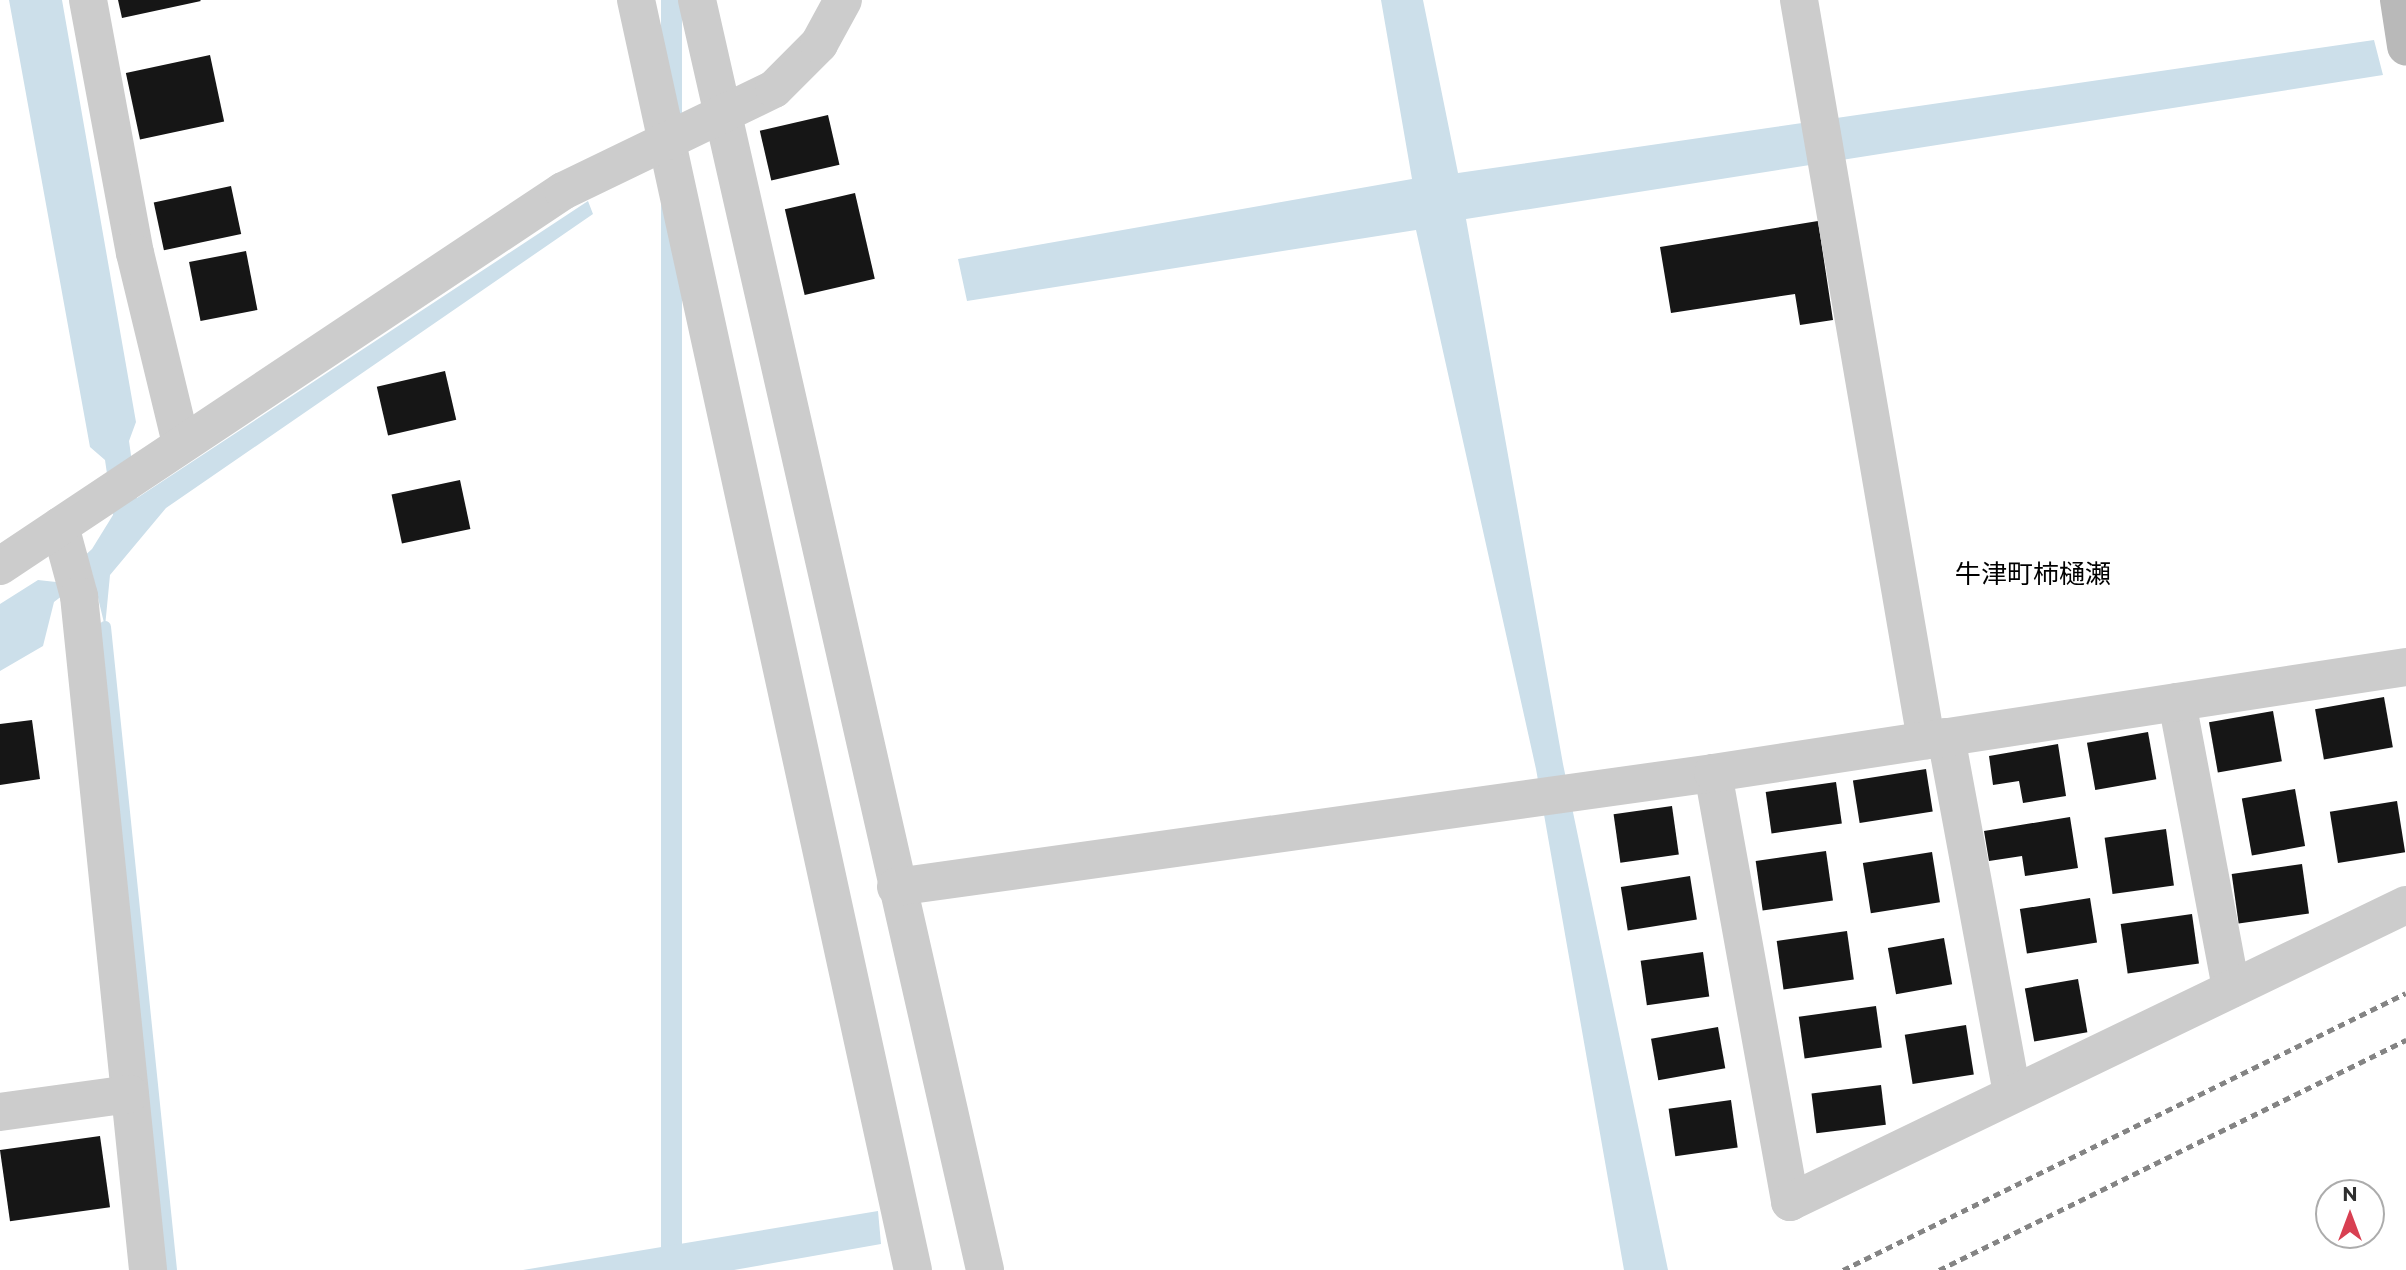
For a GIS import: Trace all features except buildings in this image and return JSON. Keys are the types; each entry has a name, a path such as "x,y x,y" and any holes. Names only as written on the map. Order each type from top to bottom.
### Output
{"street":[{"path":"88,0 135,253 181,443"},
{"path":"636,0 902,1268"},
{"path":"697,0 895,887 985,1270"},
{"path":"0,566 65,542 98,502 141,471 564,191 774,89 820,44 843,0"},
{"path":"1799,0 1936,739 2012,1093"},
{"path":"2399,0 2406,46"},
{"path":"65,542 79,596 148,1270"},
{"path":"895,887 1583,792 2406,667"},
{"path":"2177,702 2231,989"},
{"path":"1713,773 1790,1202 2406,905"},
{"path":"0,1112 131,1094"}],"water":[{"path":"9,0 62,0 136,422 129,441 137,498 588,201 593,214 166,508 110,575 105,627 92,573 54,602 43,646 0,671 0,604 38,580 56,582 92,549 113,515 105,460 90,447"},
{"path":"661,0 682,0 682,1270 661,1270"},
{"path":"1381,0 1423,0 1458,173 2374,40 2383,75 1466,219 1563,764 1668,1270 1624,1270 1536,769 1416,230 967,301 958,259 1412,179"},
{"path":"878,1211 881,1244 734,1270 523,1270"}],"waterway":[{"path":"105,627 171,1270"}],"railway":[{"path":"1843,1270 2406,993"},
{"path":"1939,1270 2406,1040"}],"district":[{"name":"牛津町柿樋瀬","path":"2033,575"}]}
